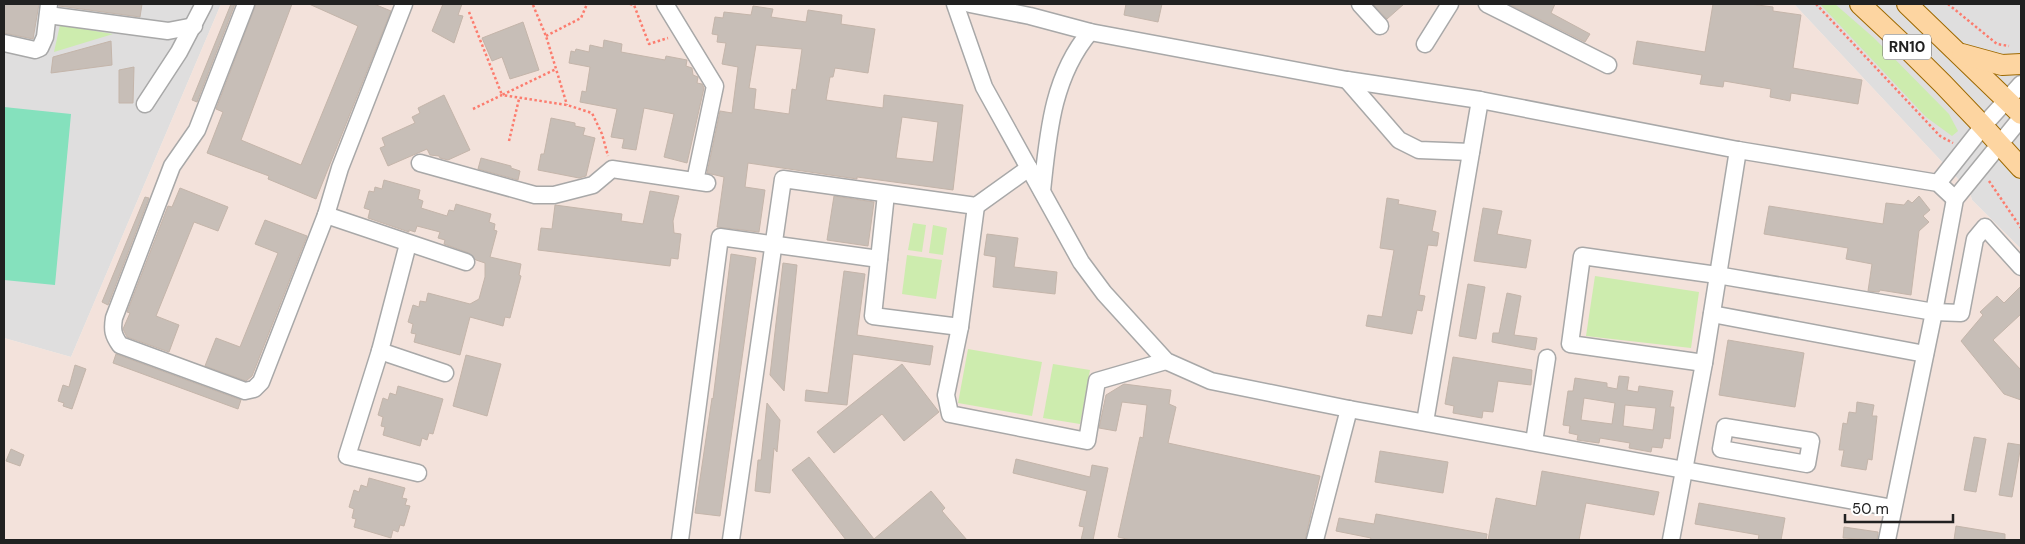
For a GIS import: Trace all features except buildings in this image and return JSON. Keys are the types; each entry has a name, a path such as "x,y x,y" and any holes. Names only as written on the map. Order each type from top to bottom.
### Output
{"main road":[{"name":"RN10","path":"1860,4 1902,42 1984,125 2021,168"},
{"name":"RN10","path":"1907,4 2007,99 2021,116"},
{"path":"1960,53 2002,65 2017,56"}],"street":[{"path":"145,104 194,26 204,4"},
{"path":"246,4 197,130 172,166 114,318 112,329 114,337 120,345 245,391 254,389 260,382 326,216 340,168 404,4"},
{"path":"420,163 534,195 554,195 592,185 612,170 701,182 715,86 681,34 665,4"},
{"path":"955,4 984,87 1081,262 1104,293 1166,361 1211,380 1348,409 1893,508"},
{"path":"970,4 1030,16 1090,32 1347,80 1480,100 1738,150 1938,184 1955,199"},
{"path":"1360,4 1380,26"},
{"path":"1425,44 1450,4"},
{"path":"1487,4 1608,64"},
{"path":"4,44 35,50 40,48 44,37 48,10 168,31 194,26"},
{"path":"1042,191 1049,127 1061,81 1075,49 1090,32"},
{"path":"1347,80 1399,140 1419,150 1471,152"},
{"path":"1938,184 1984,125 2021,84"},
{"path":"1425,422 1480,100"},
{"path":"1887,540 1934,312 1955,199 2021,116"},
{"path":"1671,540 1704,363 1738,150"},
{"path":"731,540 783,179 976,206 1029,168"},
{"path":"886,194 873,316 960,327"},
{"path":"976,206 960,327 946,395 950,414 1087,441 1097,381 1166,361"},
{"path":"326,216 466,262"},
{"path":"1704,363 1570,344 1582,256 1717,275 1934,312 1961,313 1975,238 1985,227 2021,267"},
{"path":"680,540 720,237 879,259"},
{"path":"408,244 380,351 347,456 418,473"},
{"path":"1712,314 1925,354"},
{"path":"380,351 445,373"},
{"path":"1534,442 1547,358"},
{"path":"1315,540 1348,409"},
{"path":"1725,427 1811,441 1808,464 1801,463 1721,449 1725,427"},
{"path":"1746,482 1750,454"},
{"path":"1797,491 1801,463"}],"path":[{"path":"546,36 581,18 587,4"},
{"path":"630,4 634,5 649,44 681,34"},
{"path":"1816,4 1940,136 1964,150"},
{"path":"1948,4 1997,44 2017,56"},
{"path":"534,5 546,36 566,105"},
{"path":"469,12 502,95"},
{"path":"473,109 556,69"},
{"path":"502,95 566,105 592,114 602,134 612,170"},
{"path":"509,140 519,99"},
{"path":"1980,168 2021,228"}],"shaded area":[{"path":"4,4 221,4 71,357 4,338"},
{"path":"221,4 1794,4 1959,180 1970,193 1972,200 2021,249 2021,540 4,540 4,338 71,357"},
{"path":"1794,4 2021,4 2021,249 1972,200 1970,193 1959,180"}],"green space":[{"path":"1820,4 1835,4 1874,38 1949,114 1958,131 1952,136 1926,117"},
{"path":"60,25 113,34 54,52"},
{"path":"4,107 71,114 55,285 4,280"},
{"path":"913,223 926,225 922,252 908,250"},
{"path":"933,225 947,228 943,255 929,253"},
{"path":"907,255 942,260 936,299 902,294"},
{"path":"1595,276 1699,292 1691,348 1586,336"},
{"path":"968,349 1042,362 1032,416 958,403"},
{"path":"1053,364 1090,370 1080,424 1043,418"}]}
